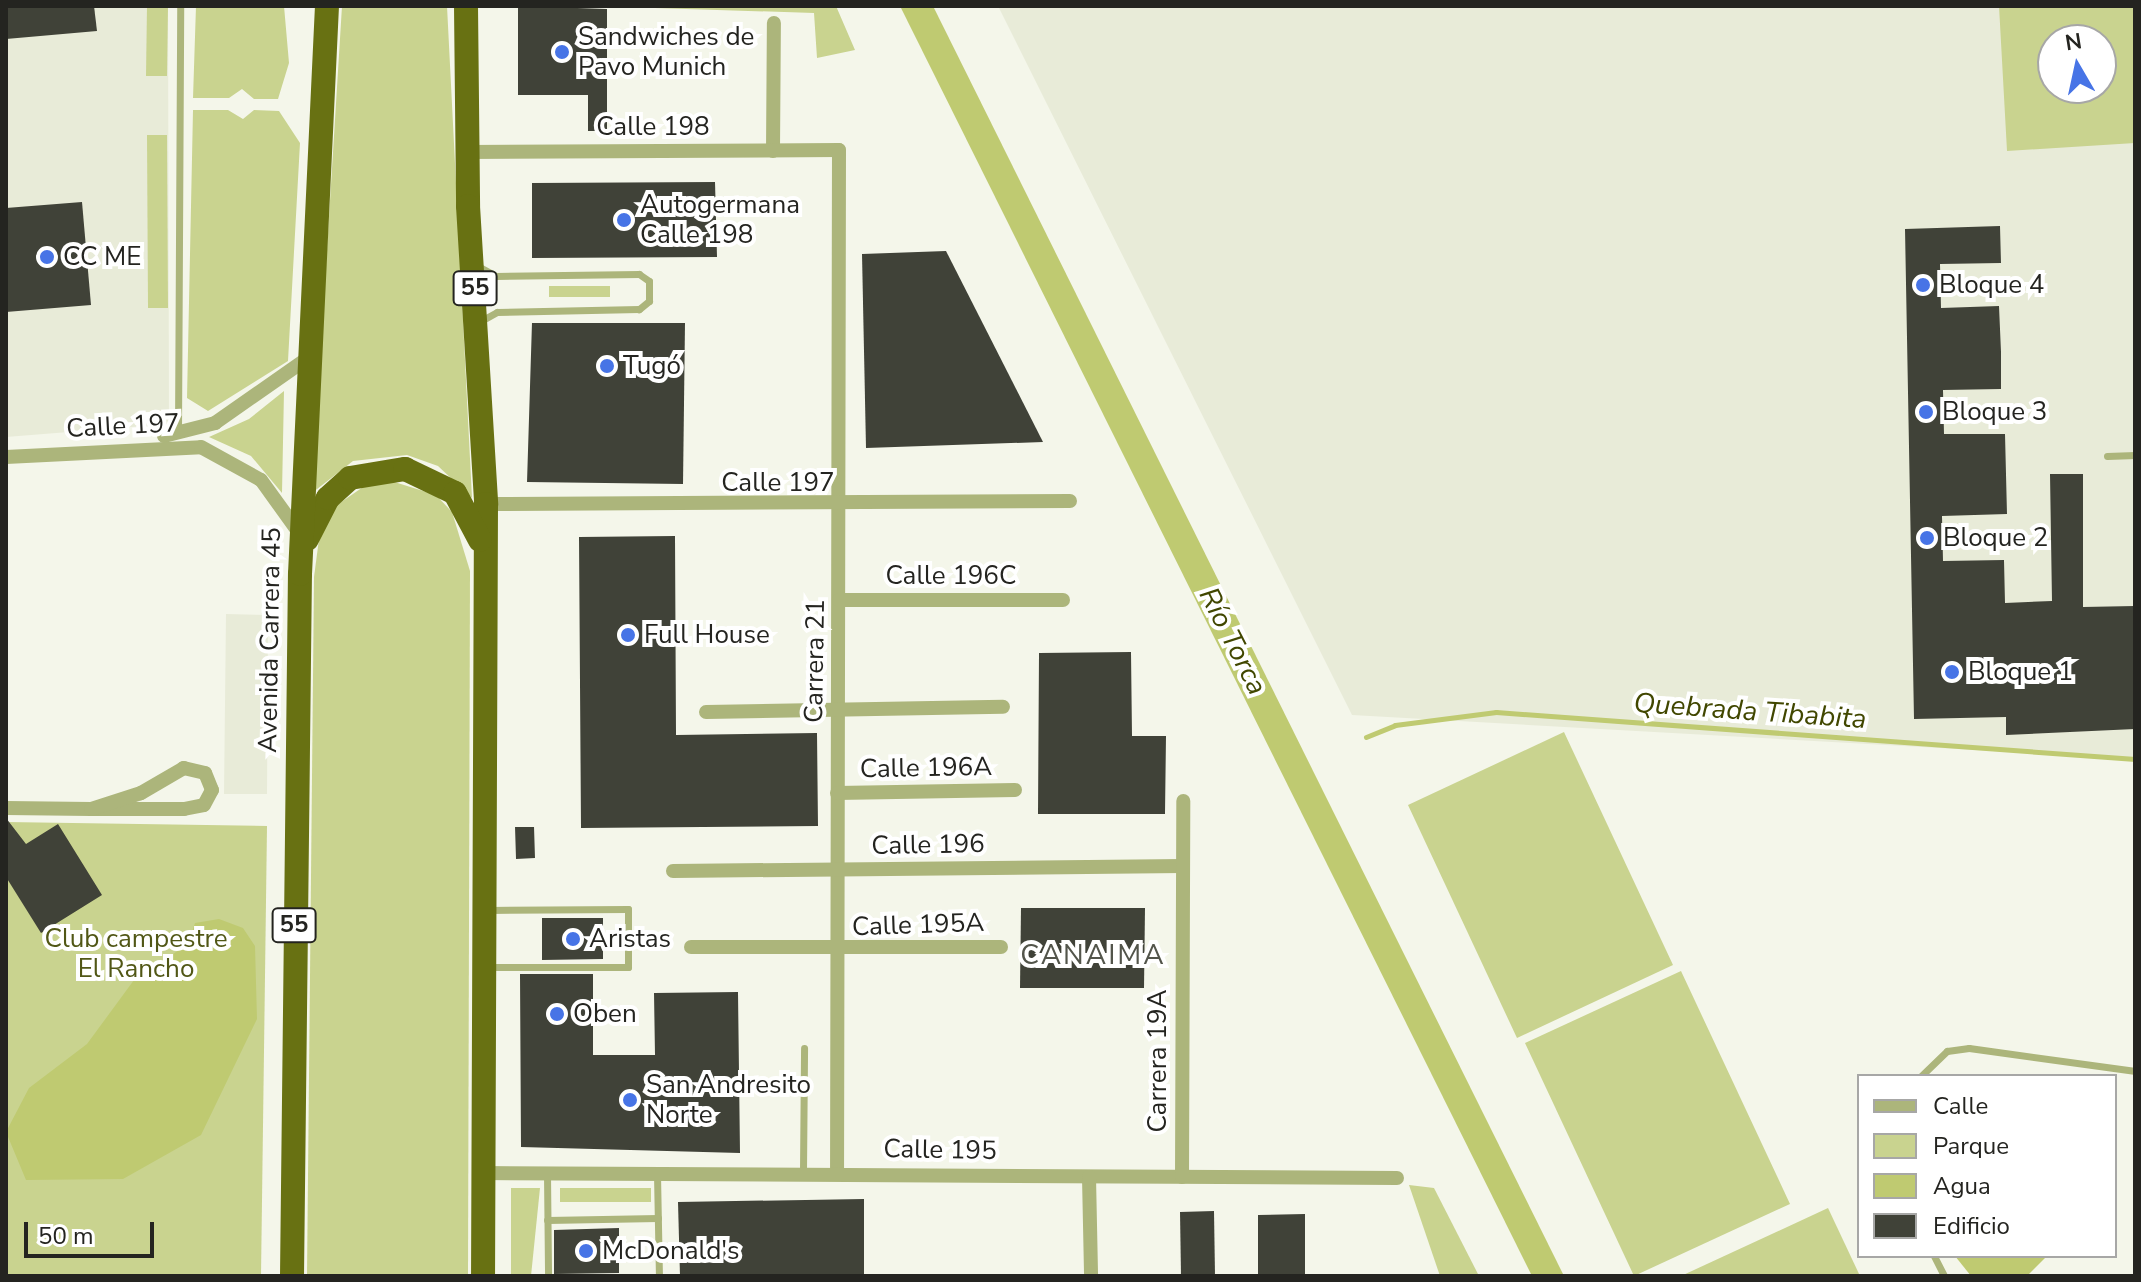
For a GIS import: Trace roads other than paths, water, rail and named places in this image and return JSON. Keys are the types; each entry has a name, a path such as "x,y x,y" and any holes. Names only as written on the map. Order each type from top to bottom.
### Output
{"highway":[{"name":"Avenida Carrera 45","path":"292,1276 305,360 327,6"},
{"name":"55","path":"466,6 467,152 486,504 482,910 483,1276"},
{"path":"300,574 313,520 328,498 377,469 432,477 455,493 472,516 486,569"}],"street":[{"path":"773,151 774,23"},
{"name":"Calle 198","path":"467,152 839,150"},
{"name":"Carrera 21","path":"837,1171 839,150"},
{"name":"Calle 197","path":"6,457 178,440 215,423 305,360"},
{"name":"Calle 197","path":"6,447 178,440 242,465 301,535"},
{"name":"Calle 197","path":"486,504 840,508 1070,501"},
{"name":"Calle 196C","path":"839,600 1063,600"},
{"path":"706,712 1003,707"},
{"path":"6,808 91,809 194,808 212,790 205,773 184,768 141,793 91,809"},
{"name":"Calle 196A","path":"837,793 1015,790"},
{"name":"Carrera 19A","path":"1182,1177 1183,801"},
{"name":"Calle 196","path":"673,871 1183,866"},
{"name":"Calle 195A","path":"691,947 837,951 1001,947"},
{"name":"Calle 195","path":"482,1173 837,1171 1089,1177 1397,1178"},
{"path":"1089,1177 1091,1276"}],"lane":[{"path":"178,440 180,6"},
{"path":"473,263 496,276 639,274 649,281 649,301 639,309 497,312 477,323"},
{"path":"2107,456 2135,455"},
{"path":"482,910 628,909 628,967 482,967"},
{"path":"803,1171 804,1048"},
{"path":"1923,1074 1947,1051 1969,1048 2135,1071"},
{"path":"657,1171 659,1276"},
{"path":"547,1172 548,1276"},
{"path":"547,1220 658,1218"},
{"path":"1935,1258 1944,1276"}],"water":[{"name":"Río Torca","path":"900,6 933,6 1564,1276 1532,1276"},
{"path":"219,919 243,928 255,946 257,1019 201,1135 123,1179 26,1180 6,1132 29,1088 87,1044 134,980 188,944 195,923"},
{"path":"1957,1258 2045,1258 2027,1276 1971,1276"}],"waterway":[{"name":"Quebrada Tibabita","path":"1366,737 1395,725 1496,712 2135,759"}],"place":[{"name":"Sandwiches de Pavo Munich","path":"562,52"},
{"name":"Autogermana Calle 198","path":"624,220"},
{"name":"CC ME","path":"47,257"},
{"name":"Bloque 4","path":"1923,285"},
{"name":"Tugó","path":"607,366"},
{"name":"Bloque 3","path":"1926,412"},
{"name":"Bloque 2","path":"1927,538"},
{"name":"Full House","path":"628,635"},
{"name":"Bloque 1","path":"1952,672"},
{"name":"Aristas","path":"573,939"},
{"name":"Oben","path":"557,1014"},
{"name":"San Andresito Norte","path":"630,1100"},
{"name":"McDonald's","path":"586,1251"}],"district":[{"name":"CANAIMA","path":"1093,955"}],"park label":[{"name":"Club campestre El Rancho","path":"136,954"}]}
